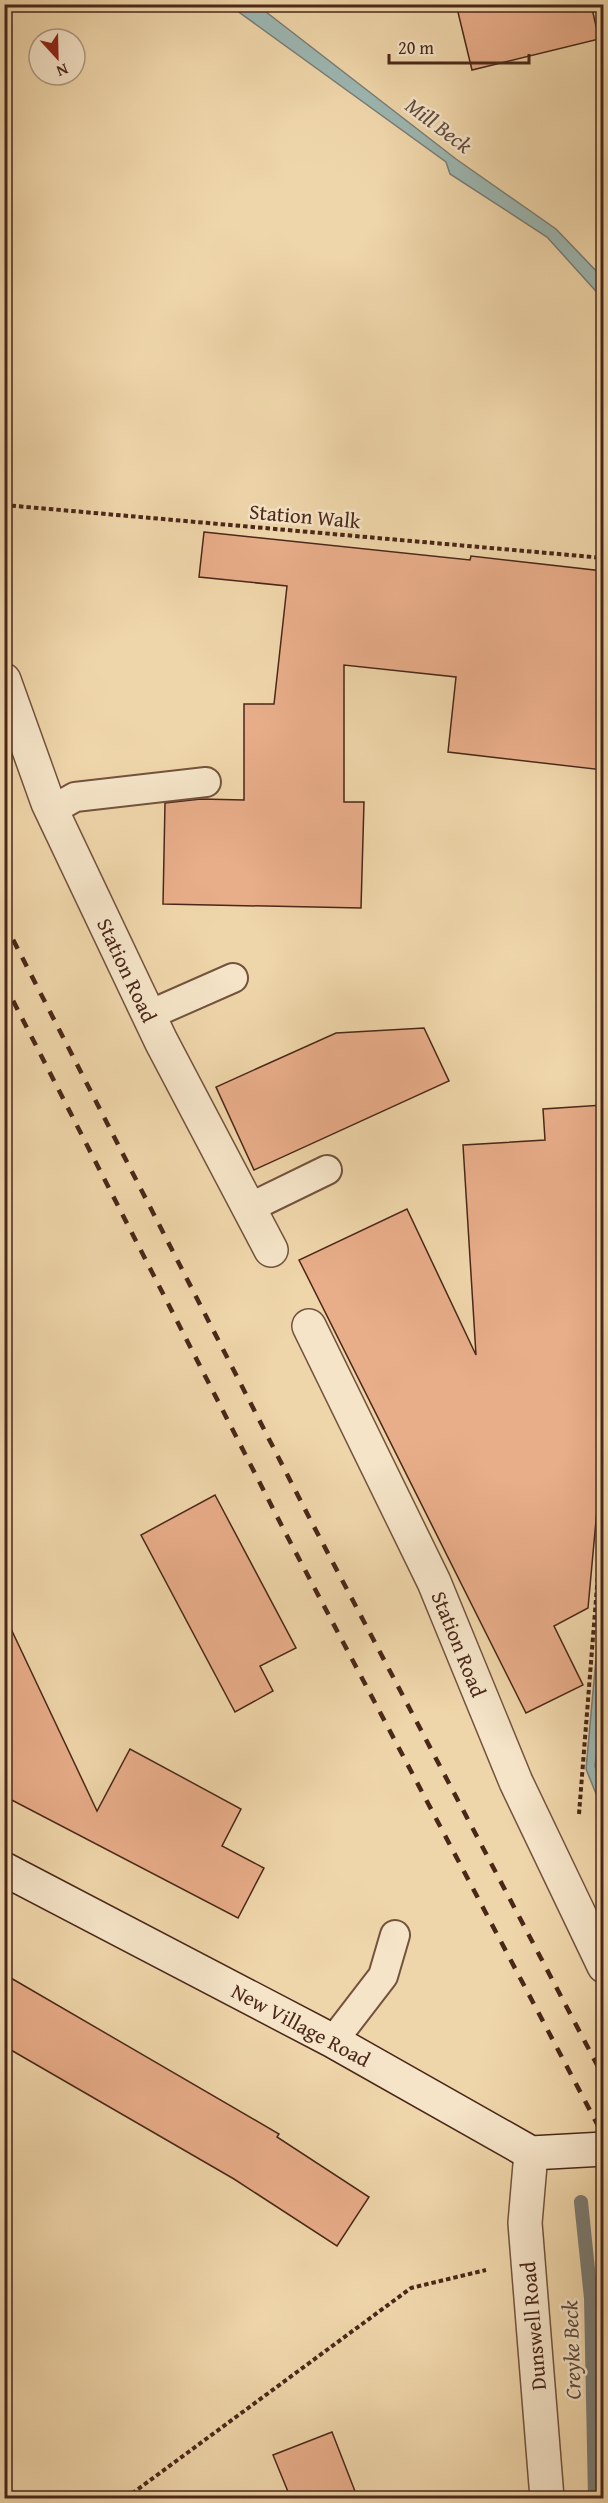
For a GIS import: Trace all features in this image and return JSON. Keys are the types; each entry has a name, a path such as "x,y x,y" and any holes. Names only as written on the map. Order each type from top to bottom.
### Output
{"street":[{"name":"Station Road","path":"4,680 52,810 149,1014 271,1250"},
{"name":"Station Road","path":"309,1326 434,1582 516,1782 603,1966"},
{"name":"New Village Road","path":"4,1869 333,2041 531,2153"},
{"path":"531,2153 603,2149"},
{"name":"Dunswell Road","path":"531,2153 525,2223 547,2499"}],"lane":[{"path":"52,810 75,797 206,782"},
{"path":"149,1014 233,978"},
{"path":"249,1208 327,1170"},
{"path":"333,2041 383,1976 395,1935"}],"path":[{"name":"Station Walk","path":"4,504 603,558"},
{"path":"579,1817 603,1498"},
{"path":"126,2499 411,2288 528,2260"}],"water":[{"path":"229,5 257,5 456,159 556,229 603,278 603,299 547,237 450,174 446,162"},
{"path":"603,1581 604,1694 595,1766 603,1791 603,1811 586,1769"}],"building":[{"path":"456,4 591,4 599,39 472,70"},
{"path":"204,532 470,560 471,556 603,571 603,770 448,752 456,677 344,665 344,802 364,802 361,908 163,904 165,803 201,799 244,800 244,704 274,704 287,586 199,577"},
{"path":"424,1028 449,1081 254,1170 216,1087 336,1033"},
{"path":"603,1105 603,1421 597,1459 601,1466 588,1608 554,1626 583,1685 526,1713 299,1260 407,1209 476,1355 463,1145 545,1140 543,1109"},
{"path":"215,1495 296,1648 260,1666 273,1691 235,1712 141,1535"},
{"path":"4,1614 97,1811 130,1749 241,1809 222,1846 264,1868 238,1918 4,1796"},
{"path":"4,1974 279,2134 277,2137 369,2197 337,2246 234,2179 4,2046"},
{"path":"332,2432 358,2499 291,2499 273,2455"}],"waterway":[{"name":"Creyke Beck","path":"581,2202 591,2298 595,2498"}],"railway":[{"path":"4,922 311,1521 604,2078"},
{"path":"4,983 286,1534 604,2137"}],"water label":[{"name":"Mill Beck","path":"439,125"}]}
